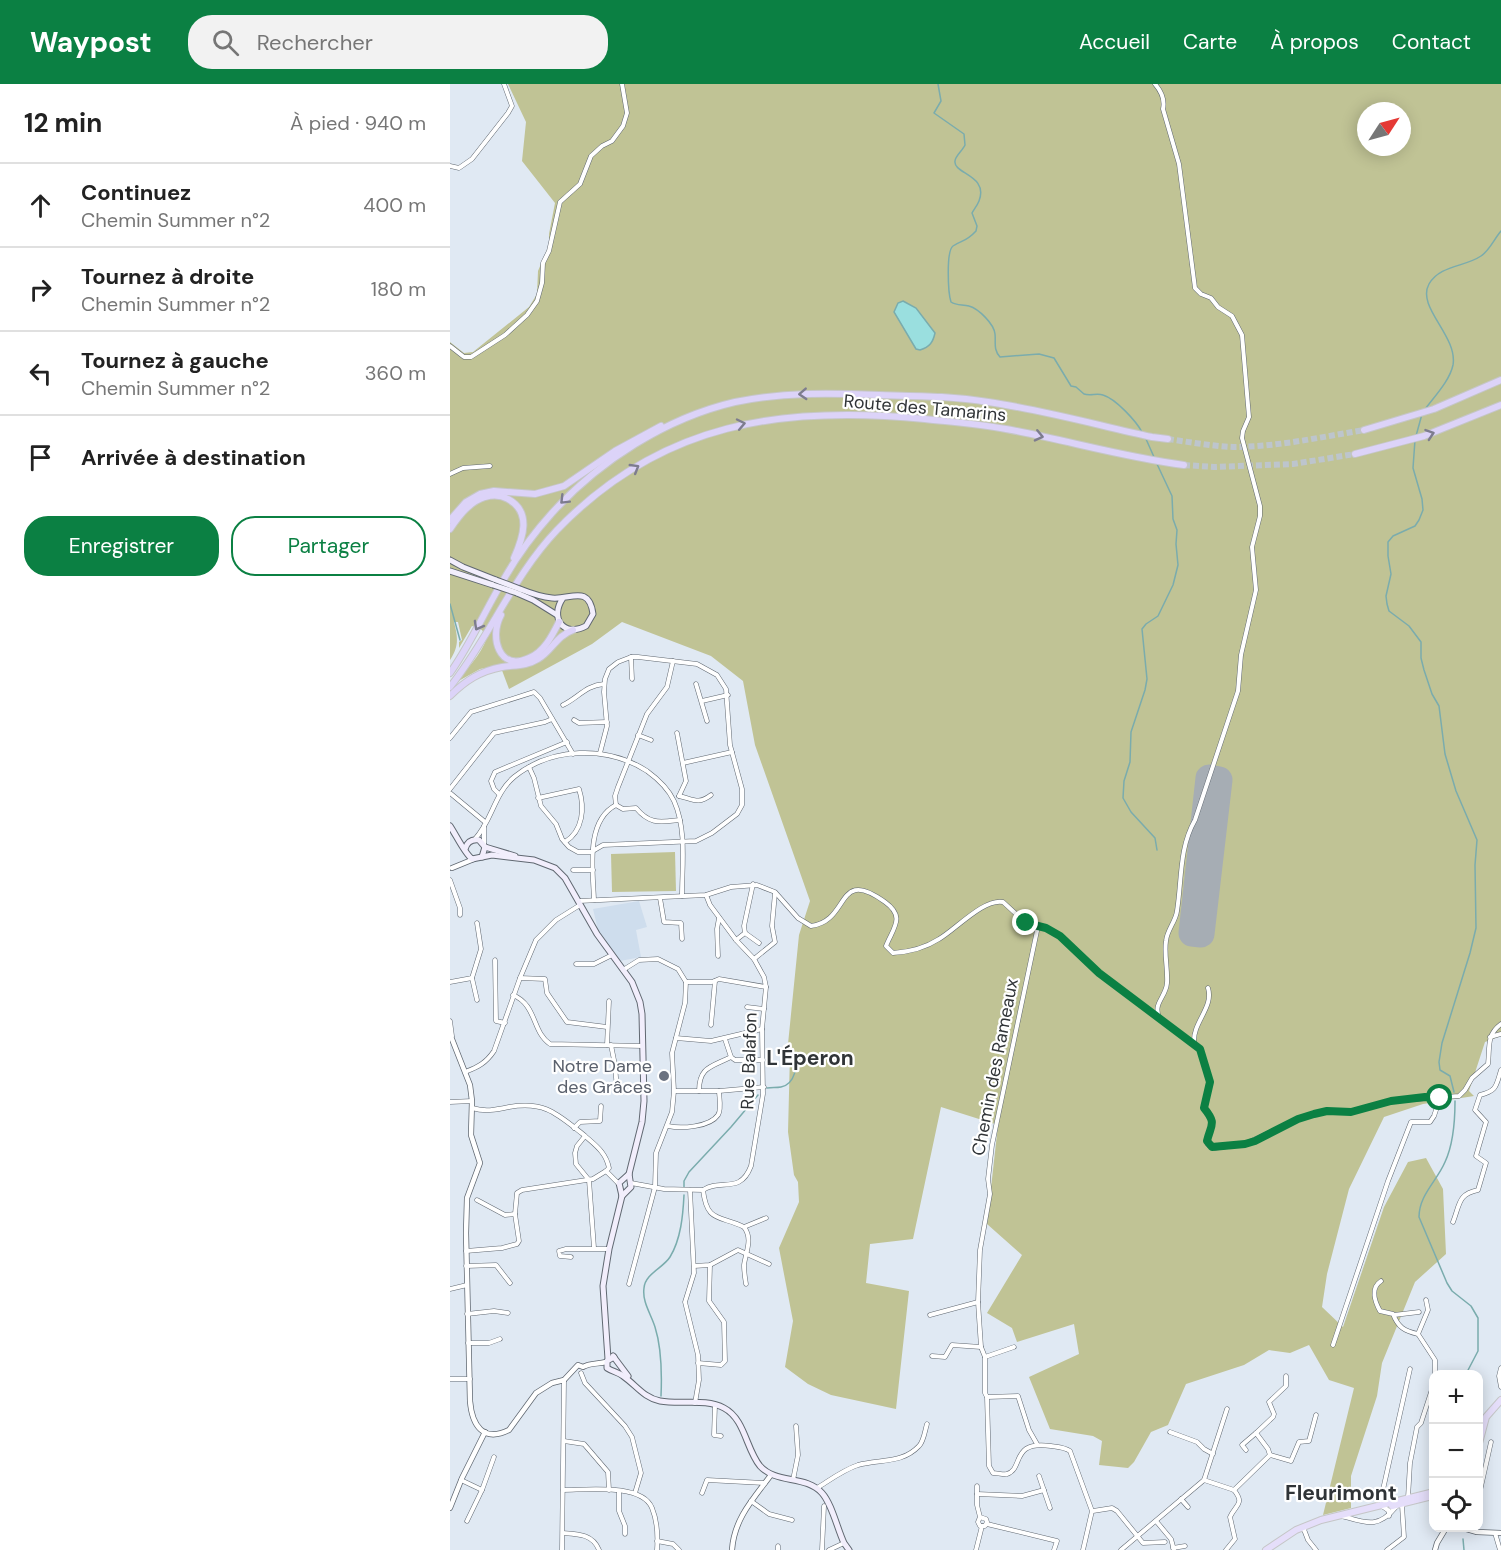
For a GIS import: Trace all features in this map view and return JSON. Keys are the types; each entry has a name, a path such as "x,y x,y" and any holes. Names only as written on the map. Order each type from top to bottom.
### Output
{"highway":[{"path":"1364,430 1386,425 1447,404 1501,380"},
{"name":"Route des Tamarins","path":"450,673 504,578 544,522 585,481 640,442 701,412 742,401 784,395 940,397 1008,405 1152,438 1168,439"},
{"path":"1354,454 1450,427 1501,405"},
{"path":"450,520 466,502 480,494 494,491 536,494 564,486 634,439 671,421 701,412"},
{"name":"Route des Tamarins","path":"450,687 522,574 557,530 602,489 639,466 686,442 732,426 818,415 870,415 970,423 1184,465"},
{"path":"450,529 465,510 485,497 496,495 511,501 521,512 524,530 518,550 504,578"},
{"path":"557,530 518,585 499,620 495,634 498,648 506,658 519,661 527,659 544,647 560,622"},
{"path":"450,696 476,675 538,659 562,635 573,630"}],"main road":[{"path":"450,560 495,583"},
{"path":"450,571 550,598 563,598 569,595 583,596 592,607 591,621 586,626 573,630 565,628 557,615 557,606 563,598"},
{"path":"518,591 557,615"},
{"path":"451,827 472,841 479,840 485,847 546,864 561,873 584,913 632,982 640,1002 644,1046 642,1122 609,1249 603,1286 609,1362"},
{"path":"451,827 466,852 474,860 492,855 528,860"},
{"path":"466,852 472,841"},
{"path":"482,857 485,847"},
{"path":"609,1362 618,1361 617,1368"},
{"path":"609,1362 654,1399 663,1402 715,1405 727,1410 736,1419 755,1459 771,1475 817,1488 824,1496 849,1550"},
{"path":"1483,1430 1486,1417 1501,1400"},
{"path":"1266,1550 1303,1526 1338,1514 1429,1495"},
{"path":"1382,1506 1399,1505 1429,1496"}],"street":[{"path":"450,166 459,168 472,159 508,113 512,106 504,84"},
{"path":"450,346 464,357 471,357 505,335 527,315 537,301 542,283 543,263 549,250 560,202 580,184 591,156 612,141 623,126 627,113 622,84"},
{"path":"1155,84 1164,102 1163,109 1179,164 1196,288 1232,316 1242,335 1249,417 1242,438 1258,497 1260,516 1252,547 1256,590 1241,656 1238,691 1195,820 1186,838 1177,913 1166,938 1167,984 1157,1004 1156,1010 1159,1018"},
{"path":"450,474 464,468 490,466"},
{"path":"630,657 632,679"},
{"path":"529,767 534,778 540,806 556,824 565,842 574,851 591,852 603,845 696,841 712,834 740,810 742,789 732,752 728,695 722,681 710,670 697,664 630,657 609,669 604,684 606,722 600,753"},
{"path":"594,900 591,852 597,825 616,805 615,796 638,735 649,710 667,687 673,661"},
{"path":"563,705 587,687 604,684"},
{"path":"696,684 707,721"},
{"path":"450,738 471,712 534,692 540,698 573,754"},
{"path":"702,701 728,695"},
{"path":"485,847 485,823 450,791 494,733 552,719"},
{"path":"573,720 579,723 606,722"},
{"path":"674,799 679,796 686,781 677,733"},
{"path":"638,735 651,740"},
{"path":"499,794 491,781 495,772 567,742"},
{"path":"683,763 732,752"},
{"path":"472,841 485,823 499,794 512,779 529,767 561,755 600,753 629,761 659,780 674,799 680,820 682,843 682,896"},
{"path":"538,798 579,789 581,817 575,833 565,842"},
{"path":"679,796 700,802 711,795"},
{"path":"616,805 623,809 636,808 643,817 651,821 680,820"},
{"path":"451,869 466,852"},
{"path":"451,869 474,860"},
{"path":"573,870 593,870"},
{"path":"450,880 460,908 460,915"},
{"path":"753,884 744,926 745,933 759,944"},
{"path":"465,1072 487,1060 494,1052 513,995 536,940 546,928 580,903 594,900 706,895 731,887 753,884 775,892 798,918 811,926 816,926 834,914 852,890 860,888 884,901 896,914 897,924 886,946 893,953 924,947 938,940 985,906 999,901 1006,904 1026,923 1060,936 1099,973 1194,1042 1202,1051 1208,1072 1209,1089 1204,1108 1213,1125 1207,1141 1212,1147 1255,1141 1298,1119 1327,1111 1351,1112 1391,1101 1459,1096 1472,1078 1488,1064 1490,1037 1492,1031 1501,1024"},
{"path":"753,959 775,942 772,926 775,892"},
{"name":"Rue Balafon","path":"626,1184 690,1191 703,1190 708,1186 734,1184 749,1173 758,1132 764,1087 762,1029 766,987 761,969 735,940 710,905 706,895"},
{"path":"660,898 664,922 681,924 682,939"},
{"path":"718,956 717,929 720,917"},
{"path":"477,923 481,949 471,978 477,1000"},
{"name":"Chemin des Rameaux","path":"1037,1444 1022,1452 1011,1472 993,1473 990,1470 987,1397 978,1302 980,1250 990,1194 988,1179 992,1145 1038,926"},
{"path":"735,940 745,933"},
{"path":"576,964 594,964 612,955"},
{"path":"623,970 639,960 658,959 678,969 686,982 685,1003 672,1053 674,1091 672,1112 656,1153 655,1187 629,1284"},
{"path":"495,960 496,1021 505,1023"},
{"path":"450,981 471,978"},
{"path":"520,978 545,979 547,993 567,1022 607,1027"},
{"path":"686,982 719,979 766,987"},
{"path":"711,1025 715,981"},
{"path":"1194,1042 1194,1034 1209,1002 1208,988"},
{"path":"513,995 524,1000 547,1042 557,1045 644,1046"},
{"path":"609,1001 607,1027 609,1046 615,1065 617,1090"},
{"path":"747,1007 764,1009"},
{"path":"450,1021 451,1035 465,1072 472,1104 471,1135 480,1163 467,1198 465,1251 471,1412 476,1424 485,1432 497,1435 509,1430 536,1393 552,1383 564,1380 587,1365 609,1362"},
{"path":"676,1038 703,1042 725,1039 762,1029"},
{"path":"1490,1037 1501,1034"},
{"path":"725,1039 731,1058"},
{"path":"699,1091 699,1078 704,1071 731,1058 763,1060"},
{"path":"1454,1222 1462,1196 1478,1190 1486,1163 1476,1156 1486,1122 1475,1110 1480,1095 1491,1092 1495,1088 1501,1070"},
{"path":"674,1091 719,1091 764,1087"},
{"path":"668,1126 685,1128 697,1126 716,1117 720,1110 719,1091"},
{"path":"1334,1344 1388,1181 1411,1122 1430,1122 1440,1098"},
{"path":"450,1102 472,1104 491,1111 523,1105 537,1105 564,1118 598,1147 607,1159 609,1168 593,1179 522,1190 517,1193 515,1214 519,1237 517,1244 502,1248 465,1251"},
{"path":"574,1128 580,1122 600,1121 601,1106"},
{"path":"585,1136 577,1146 575,1153 576,1164 589,1180 594,1248"},
{"path":"606,1171 626,1184"},
{"path":"703,1190 705,1205 710,1213 744,1227 749,1238 744,1267 746,1284"},
{"path":"690,1191 694,1266 693,1279 685,1302 694,1334 698,1363 699,1380 695,1403"},
{"path":"477,1200 505,1215 515,1214"},
{"path":"744,1227 766,1218"},
{"path":"571,1257 560,1256 558,1251 609,1249"},
{"path":"694,1266 710,1265 738,1251 769,1264"},
{"path":"466,1266 495,1264 510,1283"},
{"path":"698,1363 721,1365 725,1361 724,1322 709,1301 710,1265"},
{"path":"1381,1281 1374,1290 1378,1308 1382,1313 1394,1315 1419,1312"},
{"path":"450,1289 467,1285"},
{"path":"1418,1334 1428,1310 1426,1300"},
{"path":"930,1315 978,1302"},
{"path":"467,1314 494,1311 508,1313"},
{"path":"1394,1315 1396,1323 1418,1334 1436,1360 1435,1370"},
{"path":"468,1343 489,1343 500,1339"},
{"path":"932,1356 945,1356 952,1345 981,1347"},
{"path":"984,1357 1014,1347"},
{"path":"1501,1368 1501,1385"},
{"path":"1389,1516 1389,1511 1382,1506 1382,1494 1410,1369"},
{"path":"580,1370 585,1383 625,1426 632,1437 641,1473 635,1493"},
{"path":"1246,1450 1242,1445 1273,1417 1269,1402 1286,1386 1286,1376"},
{"path":"450,1379 470,1379"},
{"path":"562,1550 564,1380"},
{"path":"987,1397 1018,1396 1029,1430 1037,1444 1067,1449 1071,1452 1092,1511 1083,1550"},
{"path":"1408,1499 1410,1463 1417,1427 1429,1398"},
{"path":"715,1405 714,1435 721,1436"},
{"path":"1121,1550 1204,1480 1227,1409"},
{"path":"1270,1455 1291,1461 1299,1442 1309,1441 1316,1415"},
{"path":"817,1488 853,1467 901,1458 921,1444 927,1424"},
{"path":"792,1480 798,1455 796,1426"},
{"path":"450,1508 485,1432"},
{"path":"1170,1432 1197,1442 1203,1449 1213,1454"},
{"path":"1256,1433 1270,1455"},
{"path":"564,1442 584,1444 608,1472 609,1490"},
{"path":"1481,1478 1491,1442"},
{"path":"1234,1490 1270,1455"},
{"path":"467,1521 494,1457"},
{"path":"732,1550 736,1525 771,1475"},
{"path":"1039,1476 1050,1508"},
{"path":"461,1480 482,1490"},
{"path":"702,1493 707,1480 765,1483"},
{"path":"1204,1480 1234,1490 1240,1498 1240,1503 1229,1520 1235,1539 1226,1550"},
{"path":"977,1486 980,1517 978,1522 1057,1541 1054,1550"},
{"path":"563,1490 619,1491 635,1493 647,1500 652,1507 657,1550"},
{"path":"977,1494 1022,1496 1044,1490"},
{"path":"619,1491 619,1511 625,1526 625,1534"},
{"path":"1181,1499 1188,1507"},
{"path":"751,1501 769,1514 792,1520"},
{"path":"1338,1514 1366,1524 1389,1516 1399,1505"},
{"path":"1387,1550 1404,1537 1399,1505"},
{"path":"822,1550 824,1506"},
{"path":"1092,1511 1112,1508 1117,1510 1145,1544 1165,1542"},
{"path":"976,1550 986,1519 980,1517"},
{"path":"1156,1521 1171,1539 1173,1549 1185,1546"},
{"path":"1303,1526 1308,1540 1316,1550"},
{"path":"1483,1531 1498,1533 1500,1550"},
{"path":"1436,1550 1443,1532"},
{"path":"563,1533 588,1537 595,1541 599,1550"},
{"path":"657,1541 673,1544 679,1550"},
{"path":"829,1550 844,1543"}],"shaded area":[{"path":"508,84 1501,84 1501,1036 1485,1042 1469,1091 1474,1096 1423,1104 1384,1117 1349,1189 1327,1274 1322,1307 1343,1327 1384,1207 1408,1162 1426,1158 1443,1189 1446,1254 1415,1282 1382,1363 1377,1396 1351,1476 1351,1508 1323,1515 1354,1388 1329,1380 1309,1345 1290,1353 1269,1350 1244,1365 1186,1384 1168,1425 1151,1432 1134,1462 1128,1468 1099,1465 1102,1441 1093,1436 1050,1429 1029,1377 1079,1354 1074,1324 1017,1342 1012,1328 987,1313 1022,1255 987,1224 998,1125 941,1107 913,1239 870,1244 866,1283 909,1291 896,1409 831,1395 808,1384 785,1367 793,1321 779,1248 799,1202 798,1182 794,1175 788,1132 790,1054 788,1044 799,935 810,901 755,745 743,681 711,656 622,622 592,644 509,689 500,665 480,669 455,683 481,651 487,638 482,630 472,626 459,648 459,642 462,640 458,622 454,622 457,642 450,660 450,342 464,353 473,352 529,307 537,294 538,271 549,245 555,203 522,161 526,122"},
{"path":"903,301 916,308 935,333 930,344 923,349 916,349 894,312 898,303"},
{"path":"675,852 676,891 612,892 611,854"},
{"path":"639,901 647,927 636,930 641,957 620,961 598,930 593,909"}],"waterway":[{"path":"938,84 941,101 934,113 964,134 965,145 955,159 956,165 975,180 981,192 972,213 977,226 976,231 953,246 949,256 951,302 967,305 985,317 994,330 996,349 1000,357 1039,354 1054,358 1071,386 1084,394 1101,394 1108,397 1125,411 1142,432"},
{"path":"1426,408 1446,382 1453,365 1450,343 1428,302 1429,284 1440,273 1475,260 1484,254 1501,231"},
{"path":"1416,436 1422,414"},
{"path":"1146,439 1154,457"},
{"path":"1415,440 1413,468 1423,510 1415,526 1393,536 1388,542 1391,574 1386,596 1389,611 1409,626 1421,642 1424,670 1432,694 1439,706 1445,754 1456,791 1477,840 1476,928 1442,1043 1439,1062 1440,1070 1450,1076 1454,1092"},
{"path":"1157,464 1172,496 1173,519 1177,530 1178,565 1173,585 1158,616 1142,629 1147,679 1131,732 1130,762 1124,781 1123,798 1131,812 1155,838 1157,850"},
{"path":"450,604 460,640"},
{"path":"767,1088 781,1087 790,1082 796,1068 796,1053"},
{"path":"684,1187 684,1181 689,1172 758,1095"},
{"path":"1455,1101 1453,1132 1448,1155 1425,1195 1419,1217 1447,1283 1452,1291 1471,1306 1478,1318 1478,1351 1468,1370"},
{"path":"661,1396 659,1344 646,1303 644,1288 651,1275 667,1261 674,1250 681,1227 684,1195"},
{"path":"1463,1539 1464,1550"}],"runway":[{"path":"1209,778 1219,780 1201,934 1192,933 1209,778"}],"tunnel":[{"path":"1168,439 1217,446 1249,447 1364,430"},
{"path":"1184,465 1214,467 1293,464 1355,454"}],"place":[{"name":"Notre Dame des Grâces","path":"664,1076"}],"district":[{"name":"L'Éperon","path":"810,1058"},
{"name":"Fleurimont","path":"1341,1493"}],"route":[{"path":"1026,923 1046,928 1060,936 1099,973 1194,1042 1200,1049 1210,1082 1204,1108 1213,1125 1207,1141 1212,1147 1255,1141 1298,1119 1327,1111 1351,1112 1391,1101 1425,1097 1440,1098"}]}
